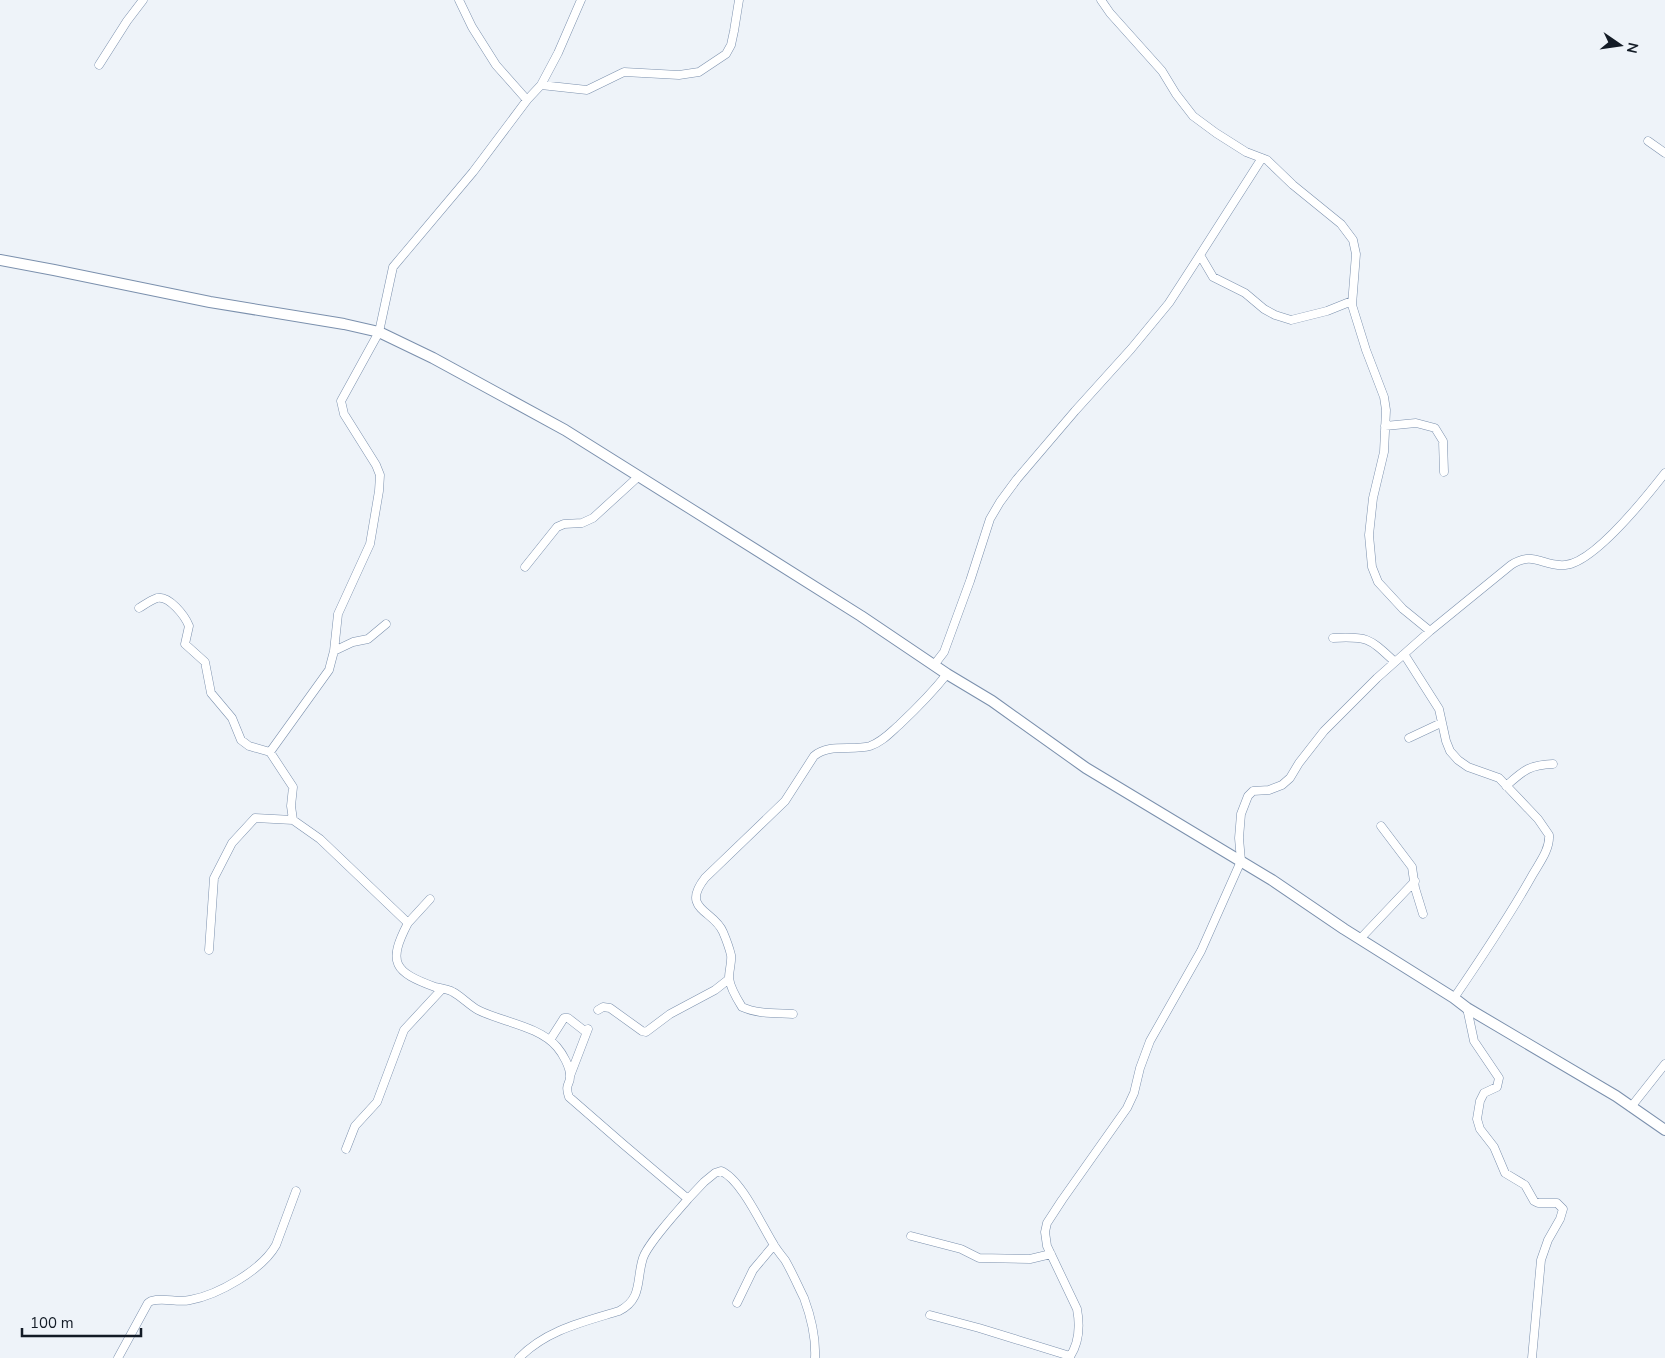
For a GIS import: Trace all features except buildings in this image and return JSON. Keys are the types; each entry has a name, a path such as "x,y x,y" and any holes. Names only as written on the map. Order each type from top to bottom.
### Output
{"street":[{"path":"99,65 143,0"},
{"path":"459,0 472,27 496,65 527,100"},
{"path":"270,752 329,670 334,651 338,614 368,551 380,482 378,469 344,414 341,401 379,332 393,267 473,172 527,100 541,85 558,53 581,0"},
{"path":"541,85 587,90 624,72 679,75 699,72 726,54 731,45 739,0"},
{"path":"1101,0 1110,13 1162,71 1176,94 1193,116 1216,134 1246,152 1267,160 1293,185 1341,224 1353,240 1356,254 1352,301 1366,350 1384,398 1384,452 1373,498 1368,535 1372,567 1378,582 1402,609 1430,631"},
{"path":"1648,141 1665,153"},
{"path":"934,664 944,652 990,519 1000,502 1017,479 1169,302 1262,158"},
{"path":"1200,255 1213,277 1245,293 1264,309 1291,320 1327,311 1352,301"},
{"path":"0,260 210,302 344,324 379,332 433,358 565,430 640,476 992,701 1086,768 1241,861 1467,1008 1616,1096 1665,1130"},
{"path":"1385,426 1416,423 1435,428 1443,441 1444,472"},
{"path":"930,1315 979,1328 1070,1357 1077,1340 1079,1318 1047,1246 1045,1232 1047,1223 1127,1108 1134,1093 1140,1068 1150,1041 1201,952 1241,861 1239,838 1241,814 1248,796 1253,792 1270,790 1282,785 1290,778 1324,731 1395,662 1430,631 1520,559 1528,558 1564,566 1574,564 1611,536 1643,501 1665,473"},
{"path":"525,567 557,526 582,523 593,518 640,476"},
{"path":"139,608 156,598 161,598 173,604 178,610 189,626 186,644 190,650 205,662 211,693 232,718 241,740 252,747 270,752 293,787 291,806 293,820"},
{"path":"334,651 350,643 368,640 386,624"},
{"path":"1333,638 1348,637 1372,641 1395,662"},
{"path":"1404,654 1439,709 1441,723 1450,751 1458,760 1474,770 1494,776 1506,786 1538,819 1549,835 1550,840 1500,931 1454,998"},
{"path":"793,1014 760,1012 742,1007 730,979 731,955 723,930 714,919 704,913 697,901 701,882 785,801 818,752 833,748 864,747 877,743 912,715 947,674"},
{"path":"1409,738 1441,723"},
{"path":"1506,786 1523,771 1534,765 1553,764"},
{"path":"209,950 214,878 229,847 256,818 293,820 320,839 403,918"},
{"path":"1381,826 1412,867 1423,914"},
{"path":"1360,940 1415,881"},
{"path":"430,899 403,918 396,952 399,966 412,977 453,992 478,1010 522,1026 550,1040 558,1048 570,1076"},
{"path":"598,1010 603,1007 610,1008 646,1032 670,1014 715,990 730,979"},
{"path":"346,1149 353,1130 377,1102 404,1030 442,989"},
{"path":"1467,1008 1474,1041 1499,1078 1497,1087 1484,1093 1480,1101 1477,1119 1480,1129 1494,1148 1505,1173 1525,1185 1534,1201 1538,1203 1557,1203 1563,1209 1541,1260 1532,1358"},
{"path":"550,1040 564,1018 568,1018 587,1030 566,1088 569,1097 688,1199"},
{"path":"1631,1106 1665,1064"},
{"path":"519,1358 532,1345 564,1327 627,1307 637,1294 644,1255 688,1199 715,1173 721,1171 724,1172 750,1202 774,1245 786,1262 804,1299 815,1342 815,1358"},
{"path":"118,1358 148,1303 151,1301 189,1301 211,1294 239,1279 273,1251 296,1191"},
{"path":"911,1236 961,1249 974,1258 1030,1258 1052,1254"},
{"path":"737,1303 753,1270 774,1245"}]}
